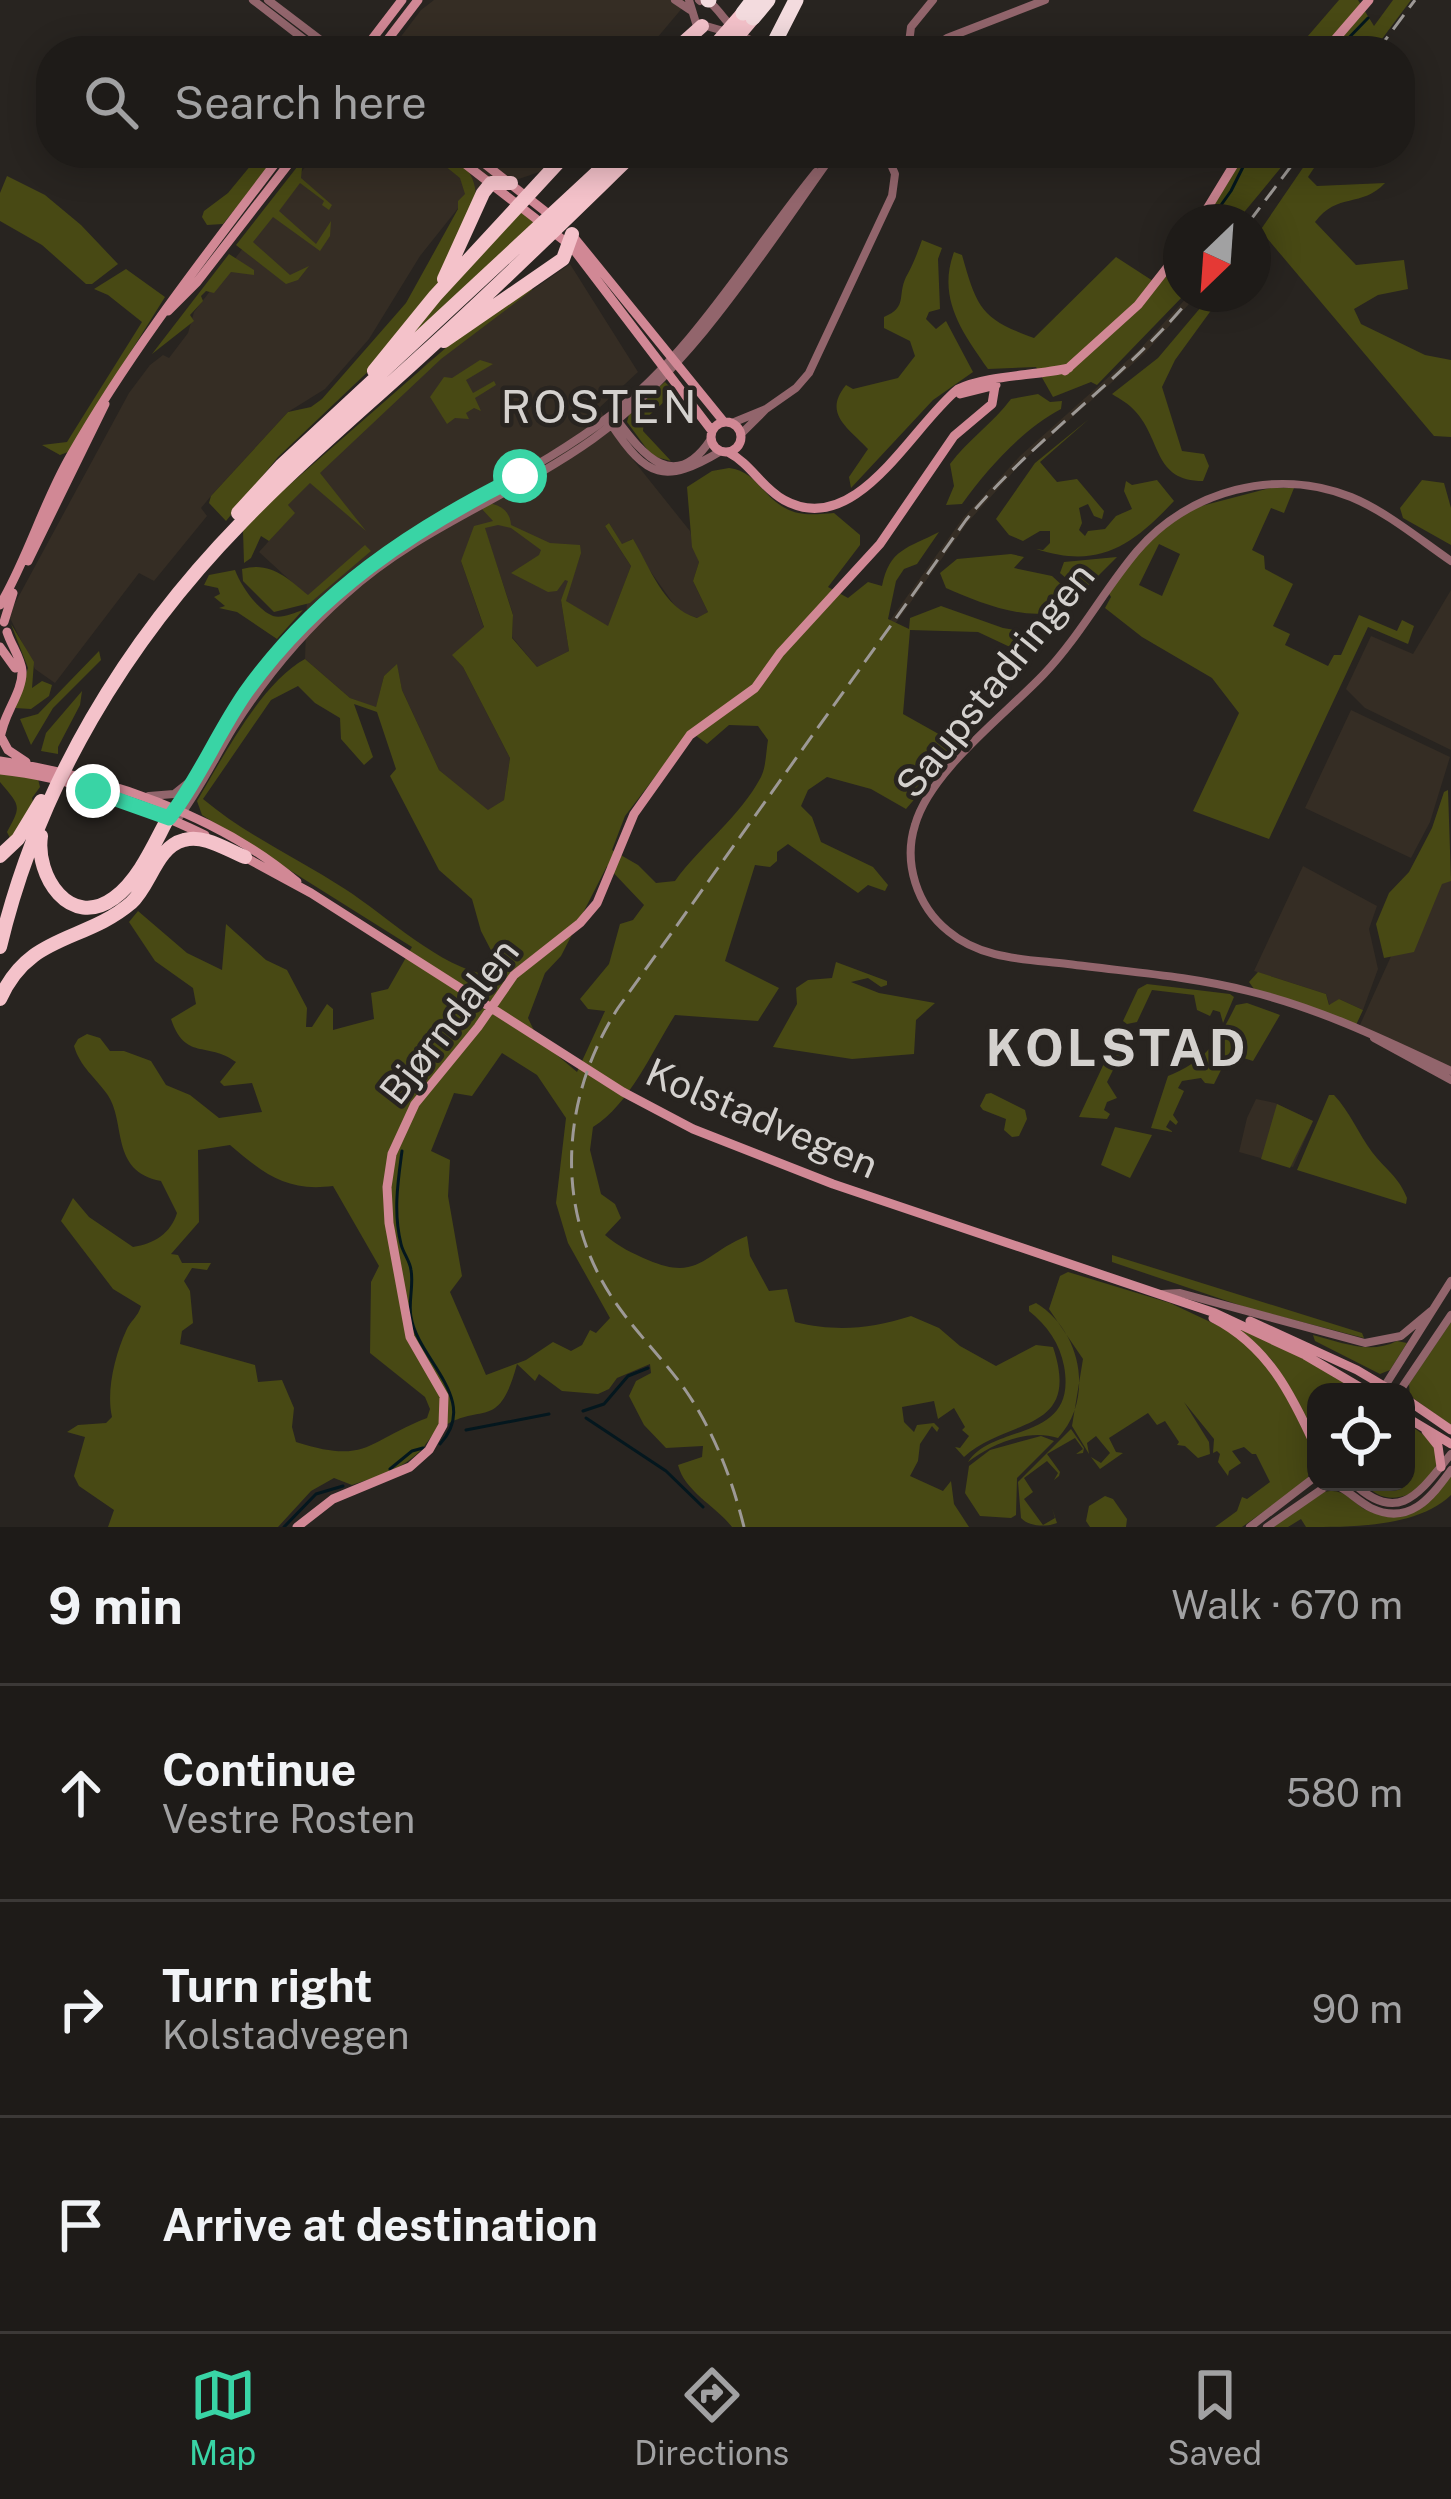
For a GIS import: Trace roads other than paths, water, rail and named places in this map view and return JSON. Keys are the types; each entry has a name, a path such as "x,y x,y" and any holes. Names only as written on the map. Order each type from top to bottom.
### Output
{"highway":[{"path":"728,36 750,10 768,0"},
{"path":"773,36 796,0"},
{"path":"683,36 700,7"},
{"path":"349,403 435,296 553,168"},
{"path":"0,916 17,861 68,753 122,656 195,562 280,466 527,247 605,168"},
{"path":"578,200 621,168"},
{"path":"435,296 473,211 491,183 511,183"},
{"path":"429,349 461,331 569,246 583,260"},
{"path":"68,753 136,650 221,544 429,349 527,247"},
{"path":"47,797 39,858 43,872 61,897 83,907 106,903 124,890 175,816"},
{"path":"0,856 47,797"},
{"path":"0,947 43,815"},
{"path":"120,910 175,816"},
{"path":"0,999 14,974 34,953 133,901 177,842 201,839 245,857"}],"main road":[{"path":"374,36 402,0"},
{"path":"390,36 418,0"},
{"path":"1338,36 1370,0"},
{"path":"0,605 65,464 163,315 273,168"},
{"path":"163,315 197,282 284,168"},
{"path":"472,168 569,246"},
{"path":"491,168 511,183 728,422 766,487 787,502 814,509 834,506 866,488 946,400 968,384 1043,381 1069,368 1138,305 1163,273"},
{"path":"1210,204 1231,168"},
{"path":"583,260 724,451 750,466"},
{"name":"Bjørndalen","path":"297,1527 333,1498 410,1467 429,1450 443,1425 444,1396 410,1337 389,1223 392,1154 415,1104 514,975 580,923 597,903 634,814 690,735 755,688 791,640 880,544 954,436 986,410 994,398 990,384"},
{"path":"0,712 16,677 13,662 0,645 4,624 22,572 106,400"},
{"path":"712,435 728,422"},
{"path":"724,451 741,438"},
{"path":"4,624 20,662 21,679 0,737 8,750 31,764"},
{"name":"Kolstadvegen","path":"0,761 31,764 122,791 257,853 311,893 611,1085 693,1129 778,1165 1263,1326 1386,1383"},
{"name":"Kolstadvegen","path":"0,770 67,783 175,816 311,893"},
{"path":"1159,1294 1222,1322 1263,1354 1307,1428"},
{"name":"Kolstadvegen","path":"1159,1294 1258,1331 1352,1383"},
{"path":"1415,1406 1451,1430"},
{"path":"1415,1423 1451,1444"},
{"path":"1422,1427 1438,1446 1446,1468"}],"street":[{"path":"254,0 300,36"},
{"path":"268,0 315,36"},
{"path":"675,0 700,7 748,36"},
{"path":"910,36 911,27 933,0"},
{"path":"952,36 1045,0"},
{"path":"700,7 729,36"},
{"path":"175,816 254,698 343,597 405,550 592,439 686,346 824,168"},
{"path":"741,438 812,367 895,185 890,168"},
{"path":"728,422 766,409"},
{"path":"613,420 645,457 662,465 688,460 712,435"},
{"path":"613,420 645,466 665,474 688,470 724,451"},
{"path":"175,816 225,724 264,668 343,585 401,542 613,420"},
{"path":"592,439 625,443"},
{"name":"Saupstadringen","path":"1451,561 1371,507 1331,490 1279,484 1226,491 1195,506 1137,551 1070,644 933,789 919,813 910,850 918,892 948,931 975,947 1243,989 1316,1011 1451,1071"},
{"path":"122,791 170,796 198,772"},
{"name":"Saupstadringen","path":"1367,1034 1451,1080"},
{"path":"1386,1383 1451,1282"},
{"path":"1159,1294 1180,1293 1365,1343 1401,1336 1431,1310"},
{"path":"1403,1383 1451,1315"},
{"path":"1352,1491 1375,1510 1399,1514 1422,1505 1451,1454"},
{"path":"1358,1491 1399,1504 1414,1499 1446,1468"},
{"path":"1250,1527 1307,1489"},
{"path":"1268,1527 1308,1491"},
{"path":"1367,1491 1373,1499"}],"waterway":[{"path":"1351,36 1368,18"},
{"path":"1222,204 1242,168"},
{"path":"402,1151 397,1220 411,1270 411,1317 444,1380 454,1412 451,1428 440,1444"},
{"path":"583,1411 604,1404 628,1376 648,1368"},
{"path":"466,1430 549,1414"},
{"path":"586,1418 666,1471 703,1507"},
{"path":"390,1469 423,1448"},
{"path":"284,1527 316,1494 343,1486"}],"railway":[{"path":"1388,36 1415,0"},
{"path":"1263,204 1290,168"},
{"path":"744,1527 721,1456 696,1407 611,1296 592,1261 573,1189 572,1151 585,1077 618,1008 966,520 1021,461 1178,312"}],"district":[{"name":"ROSTEN","path":"600,407"},
{"name":"KOLSTAD","path":"1117,1048"}]}
